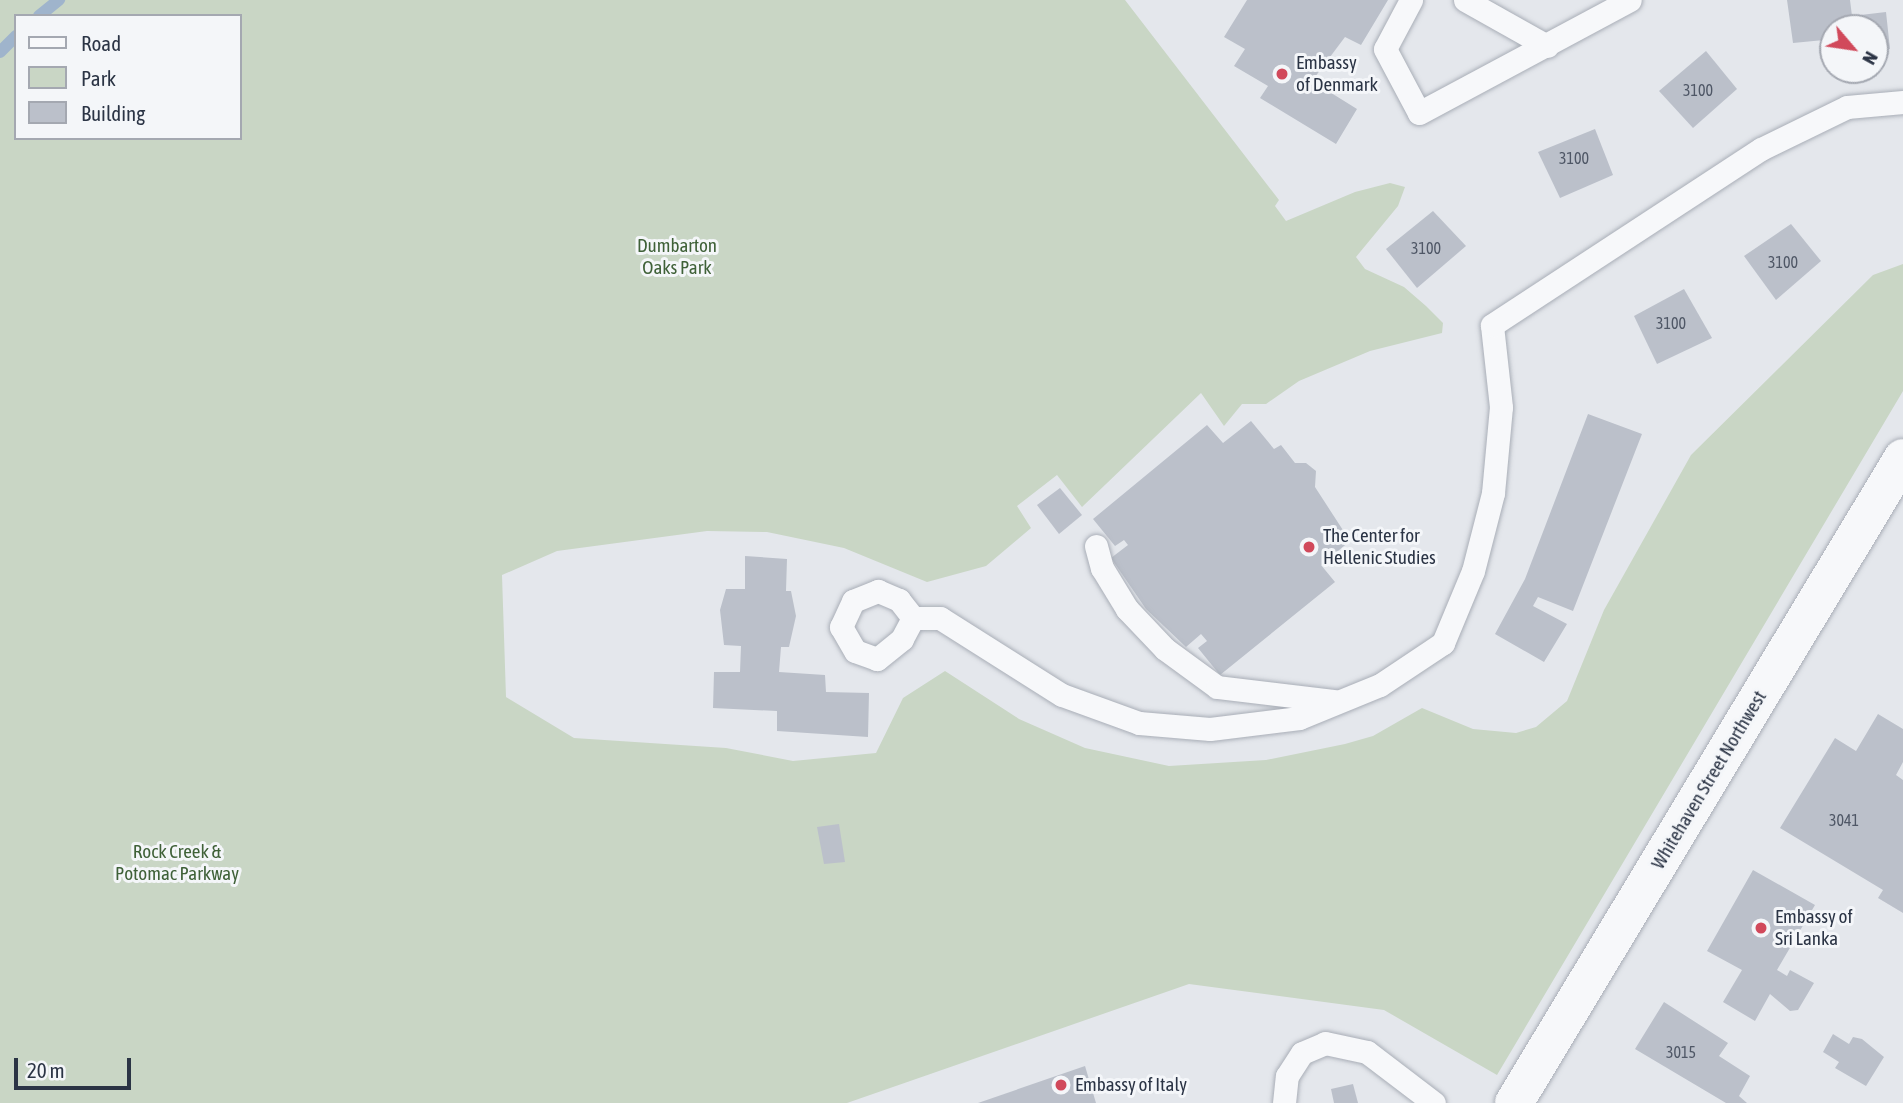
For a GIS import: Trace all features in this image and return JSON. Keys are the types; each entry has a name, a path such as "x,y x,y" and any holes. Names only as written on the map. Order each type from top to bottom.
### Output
{"street":[{"name":"Whitehaven Street Northwest","path":"1514,1103 1903,458"}],"lane":[{"path":"1411,0 1385,49 1419,113 1630,0"},
{"path":"1465,0 1547,46"},
{"path":"913,618 940,618 1062,695 1139,723 1210,729 1299,718 1380,685 1443,643 1473,570 1493,493 1501,407 1492,325 1760,149 1847,107 1903,102"},
{"path":"1097,546 1102,568 1127,609 1165,649 1217,687 1341,701"},
{"path":"1284,1103 1287,1076 1302,1053 1325,1043 1367,1052 1405,1095 1434,1103"}],"green space":[{"path":"0,0 1125,0 1279,200 1275,206 1286,221 1355,192 1390,183 1405,187 1398,206 1356,257 1365,269 1404,287 1426,306 1443,323 1442,333 1370,351 1299,381 1266,404 1242,404 1224,426 1201,393 1082,507 1057,475 1017,506 1031,528 986,566 927,582 844,548 767,532 707,531 557,551 502,575 506,697 574,738 726,748 793,761 876,753 903,698 945,671 1019,719 1085,748 1169,766 1266,760 1345,744 1373,736 1422,708 1473,729 1516,733 1536,727 1567,701 1604,610 1691,455 1873,275 1903,264 1903,391 1497,1075 1384,1010 1189,984 847,1103 0,1103"}],"building":[{"name":"Embassy of Denmark","path":"1247,0 1388,0 1361,45 1345,37 1312,81 1357,109 1336,144 1260,98 1268,86 1234,66 1245,49 1224,37"},
{"path":"1787,0 1850,0 1852,14 1819,14 1819,40 1793,43"},
{"path":"1706,51 1737,89 1693,128 1659,91"},
{"path":"1595,129 1613,175 1560,198 1538,152"},
{"path":"1433,211 1466,246 1417,288 1386,249"},
{"path":"1791,224 1821,261 1776,300 1744,256"},
{"path":"1684,289 1712,338 1657,364 1634,316"},
{"path":"1588,414 1642,434 1573,611 1538,597 1533,606 1567,624 1544,662 1495,634 1525,579"},
{"name":"The Center for Hellenic Studies","path":"1251,421 1274,449 1281,445 1295,463 1306,463 1316,471 1315,487 1350,541 1321,565 1335,582 1220,675 1198,648 1207,641 1201,634 1186,647 1146,609 1111,558 1128,545 1124,540 1115,546 1093,519 1207,425 1223,443"},
{"path":"1060,488 1082,515 1059,534 1037,505"},
{"path":"745,556 787,559 786,591 791,591 796,616 789,647 781,647 779,672 825,675 826,692 869,693 868,737 777,731 777,711 713,708 714,672 740,672 741,646 724,645 720,610 726,589 745,589"},
{"path":"1878,714 1903,729 1903,762 1896,775 1903,780 1903,913 1878,898 1883,890 1780,828 1835,738 1856,751"},
{"path":"839,824 845,862 824,864 817,827"},
{"name":"Embassy of Sri Lanka","path":"1753,870 1815,905 1777,970 1787,976 1790,970 1814,983 1798,1010 1790,1011 1770,994 1755,1021 1723,1002 1742,970 1707,951"},
{"path":"1664,1002 1728,1043 1719,1056 1750,1076 1739,1096 1747,1103 1726,1103 1635,1049"},
{"path":"1833,1034 1849,1044 1853,1037 1862,1039 1884,1057 1866,1086 1835,1068 1839,1062 1823,1052"},
{"name":"Embassy of Italy","path":"1085,1066 1096,1103 978,1103"},
{"path":"1353,1084 1358,1103 1334,1103 1331,1089"}],"waterway":[{"path":"42,14 59,0"},
{"path":"0,52 14,38"}],"place":[{"name":"Embassy of Denmark","path":"1282,74"},
{"name":"The Center for Hellenic Studies","path":"1309,547"},
{"name":"Embassy of Sri Lanka","path":"1761,928"},
{"name":"Embassy of Italy","path":"1061,1085"}],"park label":[{"name":"Dumbarton Oaks Park","path":"677,257"},
{"name":"Rock Creek & Potomac Parkway","path":"177,863"}]}
